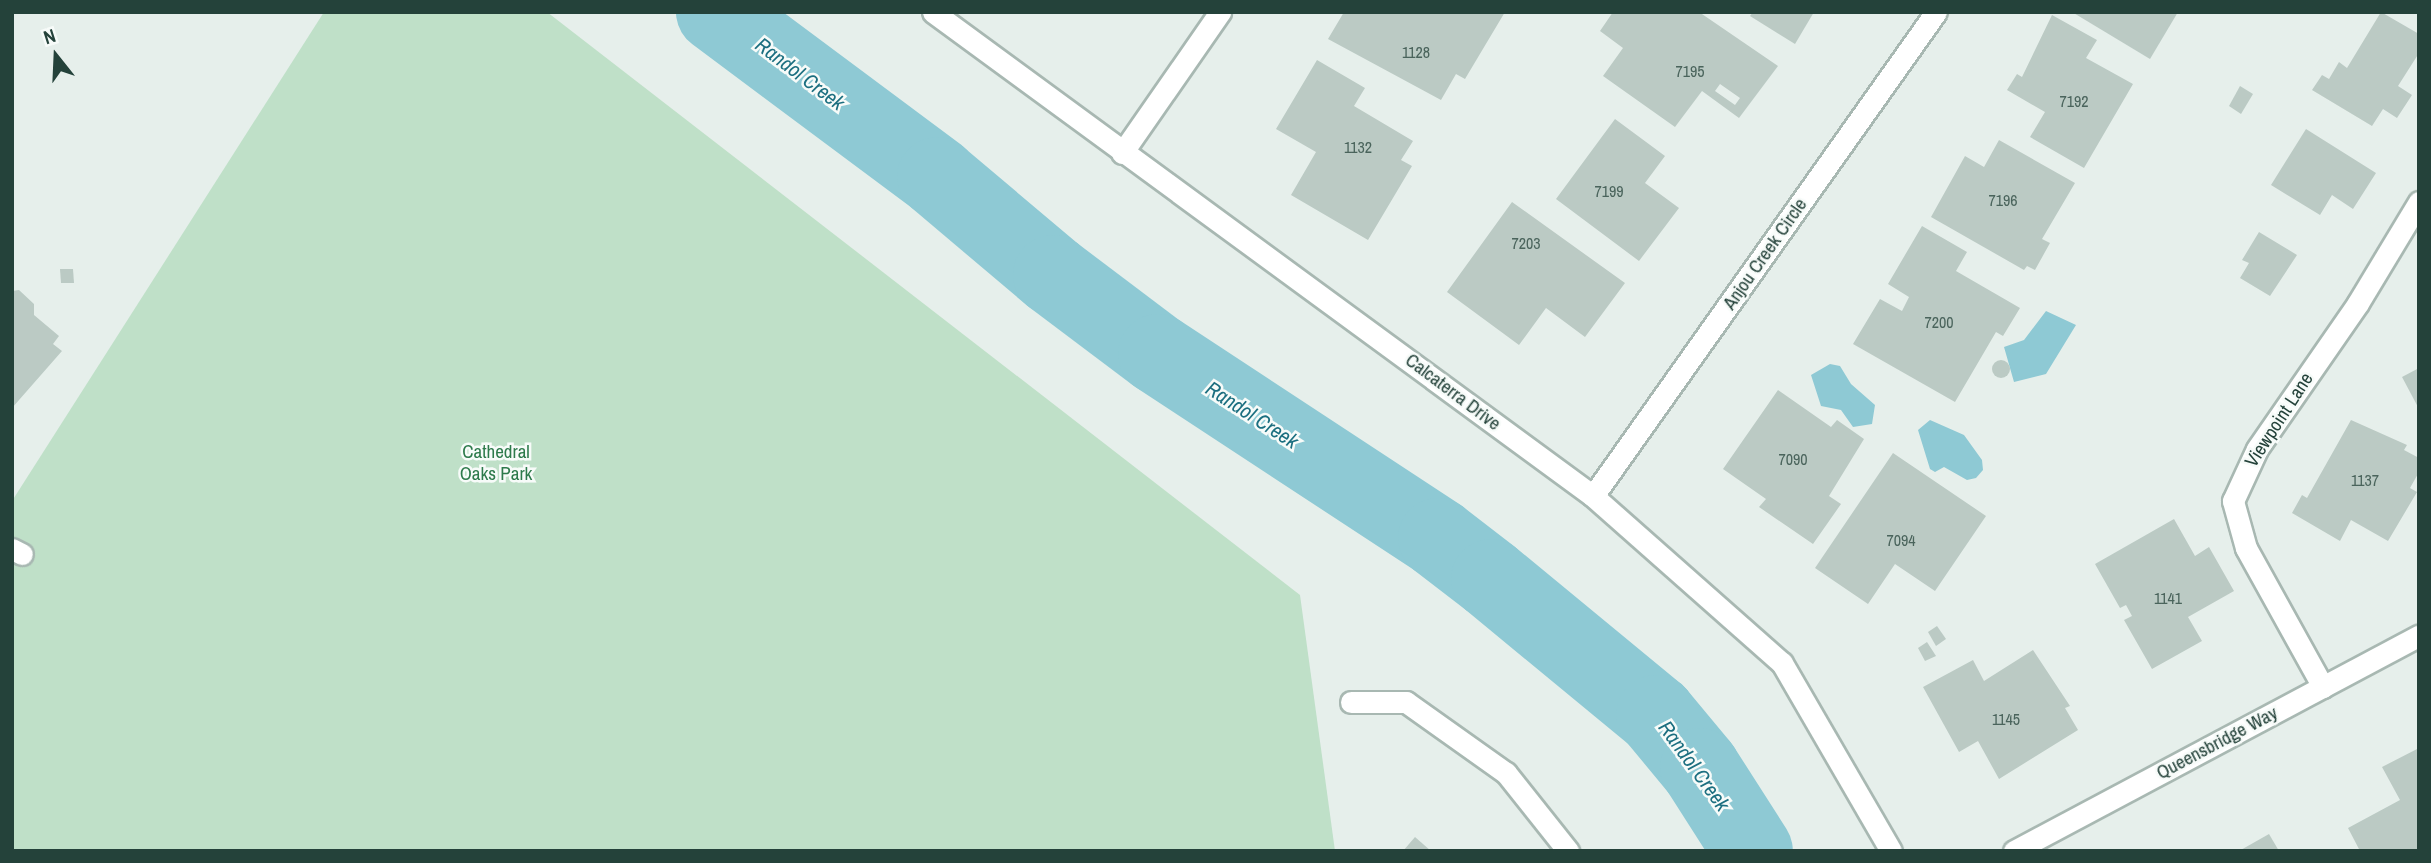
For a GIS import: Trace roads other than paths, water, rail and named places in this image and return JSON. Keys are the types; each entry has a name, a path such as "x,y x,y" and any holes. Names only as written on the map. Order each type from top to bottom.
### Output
{"street":[{"name":"Calcaterra Drive","path":"933,12 1593,496 1782,663 1891,851"},
{"path":"1122,153 1220,12"},
{"name":"Anjou Creek Circle","path":"1593,496 1936,12"},
{"name":"Viewpoint Lane","path":"2323,687 2246,548 2233,501 2257,449 2358,303 2419,202"},
{"name":"Queensbridge Way","path":"2014,851 2419,636"},
{"path":"1351,702 1406,702 1506,773 1569,851"}],"water":[{"path":"2046,311 2076,325 2046,374 2014,382 2004,347 2024,340"},
{"path":"1830,364 1840,366 1851,384 1875,405 1872,424 1853,427 1841,410 1821,406 1811,375"},
{"path":"1930,420 1964,435 1982,460 1983,470 1976,478 1967,480 1944,467 1935,472 1930,469 1918,430"}],"waterway":[{"name":"Randol Creek","path":"716,12 937,177 1053,275 1158,354 1438,538 1491,579 1656,715 1700,768 1753,851"}],"park label":[{"name":"Cathedral Oaks Park","path":"496,463"}]}
